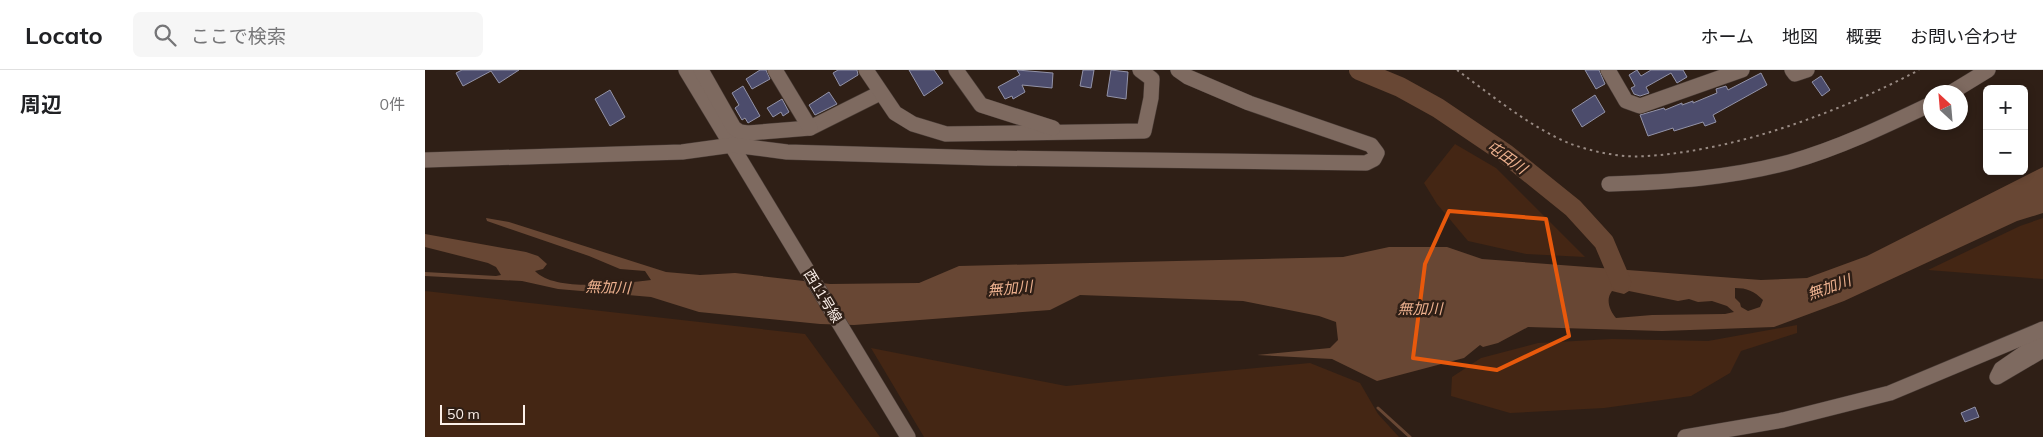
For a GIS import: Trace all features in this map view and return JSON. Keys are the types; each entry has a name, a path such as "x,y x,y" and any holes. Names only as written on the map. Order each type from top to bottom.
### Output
{"street":[{"name":"西11号線","path":"686,70 908,437"},
{"path":"701,70 734,128 740,132 810,128 881,93"},
{"path":"775,70 810,128"},
{"path":"956,70 981,105 984,113 983,121 970,134"},
{"path":"871,72 881,93 895,113 913,124 946,134 970,134 1144,131 1151,98 1152,79 1141,70"},
{"path":"425,160 736,150 1076,160 1366,163 1374,159 1377,153 1371,145 1249,104 1188,77 1178,70"},
{"path":"1608,70 1627,101 1640,106 1742,70"},
{"path":"1792,70 1795,74 1807,70"},
{"path":"1963,85 1988,70"},
{"path":"981,105 1067,132"},
{"path":"1609,184 1659,182 1722,176 1790,162 1865,136 1923,108"},
{"path":"1685,437 1783,420 1890,393 2043,329"},
{"path":"2043,340 2001,369 1997,377 2043,350"}],"path":[{"path":"1457,70 1547,133 1573,144 1612,155 1645,156 1692,150 1741,139 1809,120 1887,87 1919,70"}],"highlighted area":[{"path":"1449,211 1546,219 1569,336 1497,370 1413,358 1425,264"}],"shaded area":[{"path":"1455,144 1496,168 1585,257 1526,254 1468,241 1437,204 1424,183"},
{"path":"2043,218 2043,279 1928,270 2020,226"},
{"path":"425,291 805,334 880,437 425,437"},
{"path":"1797,325 1797,333 1741,351 1730,373 1691,396 1604,408 1510,413 1451,396 1452,377 1481,358 1538,343 1612,339 1708,341"},
{"path":"871,348 1066,386 1310,363 1360,383 1378,414 1399,437 924,437"}],"water":[{"name":"無加川","path":"2043,167 2043,213 2017,221 1844,301 1774,327 1662,331 1528,327 1498,343 1483,347 1480,345 1464,358 1377,381 1332,359 1257,355 1330,348 1338,340 1336,322 1319,316 1243,301 1080,295 1050,310 854,325 820,324 699,312 651,297 558,289 522,281 425,276 425,272 501,275 496,267 488,263 425,247 425,234 526,252 538,256 547,264 543,269 535,271 545,278 558,282 590,285 651,280 645,271 620,269 589,256 487,221 486,218 509,222 666,272 700,275 735,273 830,284 919,283 959,266 1343,257 1389,247 1447,247 1482,259 1761,280 1807,278 1867,256","holes":["1735,288 1757,294 1763,300 1760,307 1748,311 1741,307 1735,298","1612,291 1624,294 1629,291 1678,301 1689,299 1698,302 1712,301 1727,306 1734,312 1725,314 1652,315 1616,318 1609,305 1610,294"]}],"building":[{"path":"462,70 519,70 499,83 491,71 463,86 456,73"},
{"path":"760,70 766,70 770,79 752,89 746,79"},
{"path":"838,70 857,70 858,75 840,86 833,73"},
{"path":"909,70 934,70 943,83 924,96"},
{"path":"1017,70 1053,73 1052,88 1022,85 1025,92 1013,99 1012,96 1005,99 998,87 1020,75"},
{"path":"1083,70 1094,70 1091,88 1080,86"},
{"path":"1111,70 1128,72 1126,99 1107,96"},
{"path":"1585,70 1599,70 1605,84 1596,89"},
{"path":"1637,70 1641,76 1651,70 1683,70 1687,77 1677,83 1671,73 1646,87 1649,93 1640,96 1634,94 1631,88 1635,86 1629,75"},
{"path":"1761,73 1767,85 1713,115 1716,122 1705,126 1703,122 1674,131 1673,128 1648,136 1640,115 1664,108 1665,110 1682,103 1682,105 1693,101 1693,103 1717,93 1716,89 1726,86 1728,90"},
{"path":"1821,76 1830,90 1822,96 1812,82"},
{"path":"743,86 760,116 748,123 745,118 742,120 735,108 739,105 732,93"},
{"path":"610,90 625,117 610,126 595,99"},
{"path":"829,92 837,104 815,115 809,105"},
{"path":"1595,95 1605,112 1582,127 1572,110"},
{"path":"782,99 789,112 783,116 781,112 773,117 767,108"},
{"path":"1975,407 1979,417 1965,422 1961,413"}],"waterway":[{"name":"屯田川","path":"1359,70 1400,87 1438,108 1506,154 1573,208 1604,242 1621,282"},
{"path":"1378,408 1410,437"}]}
